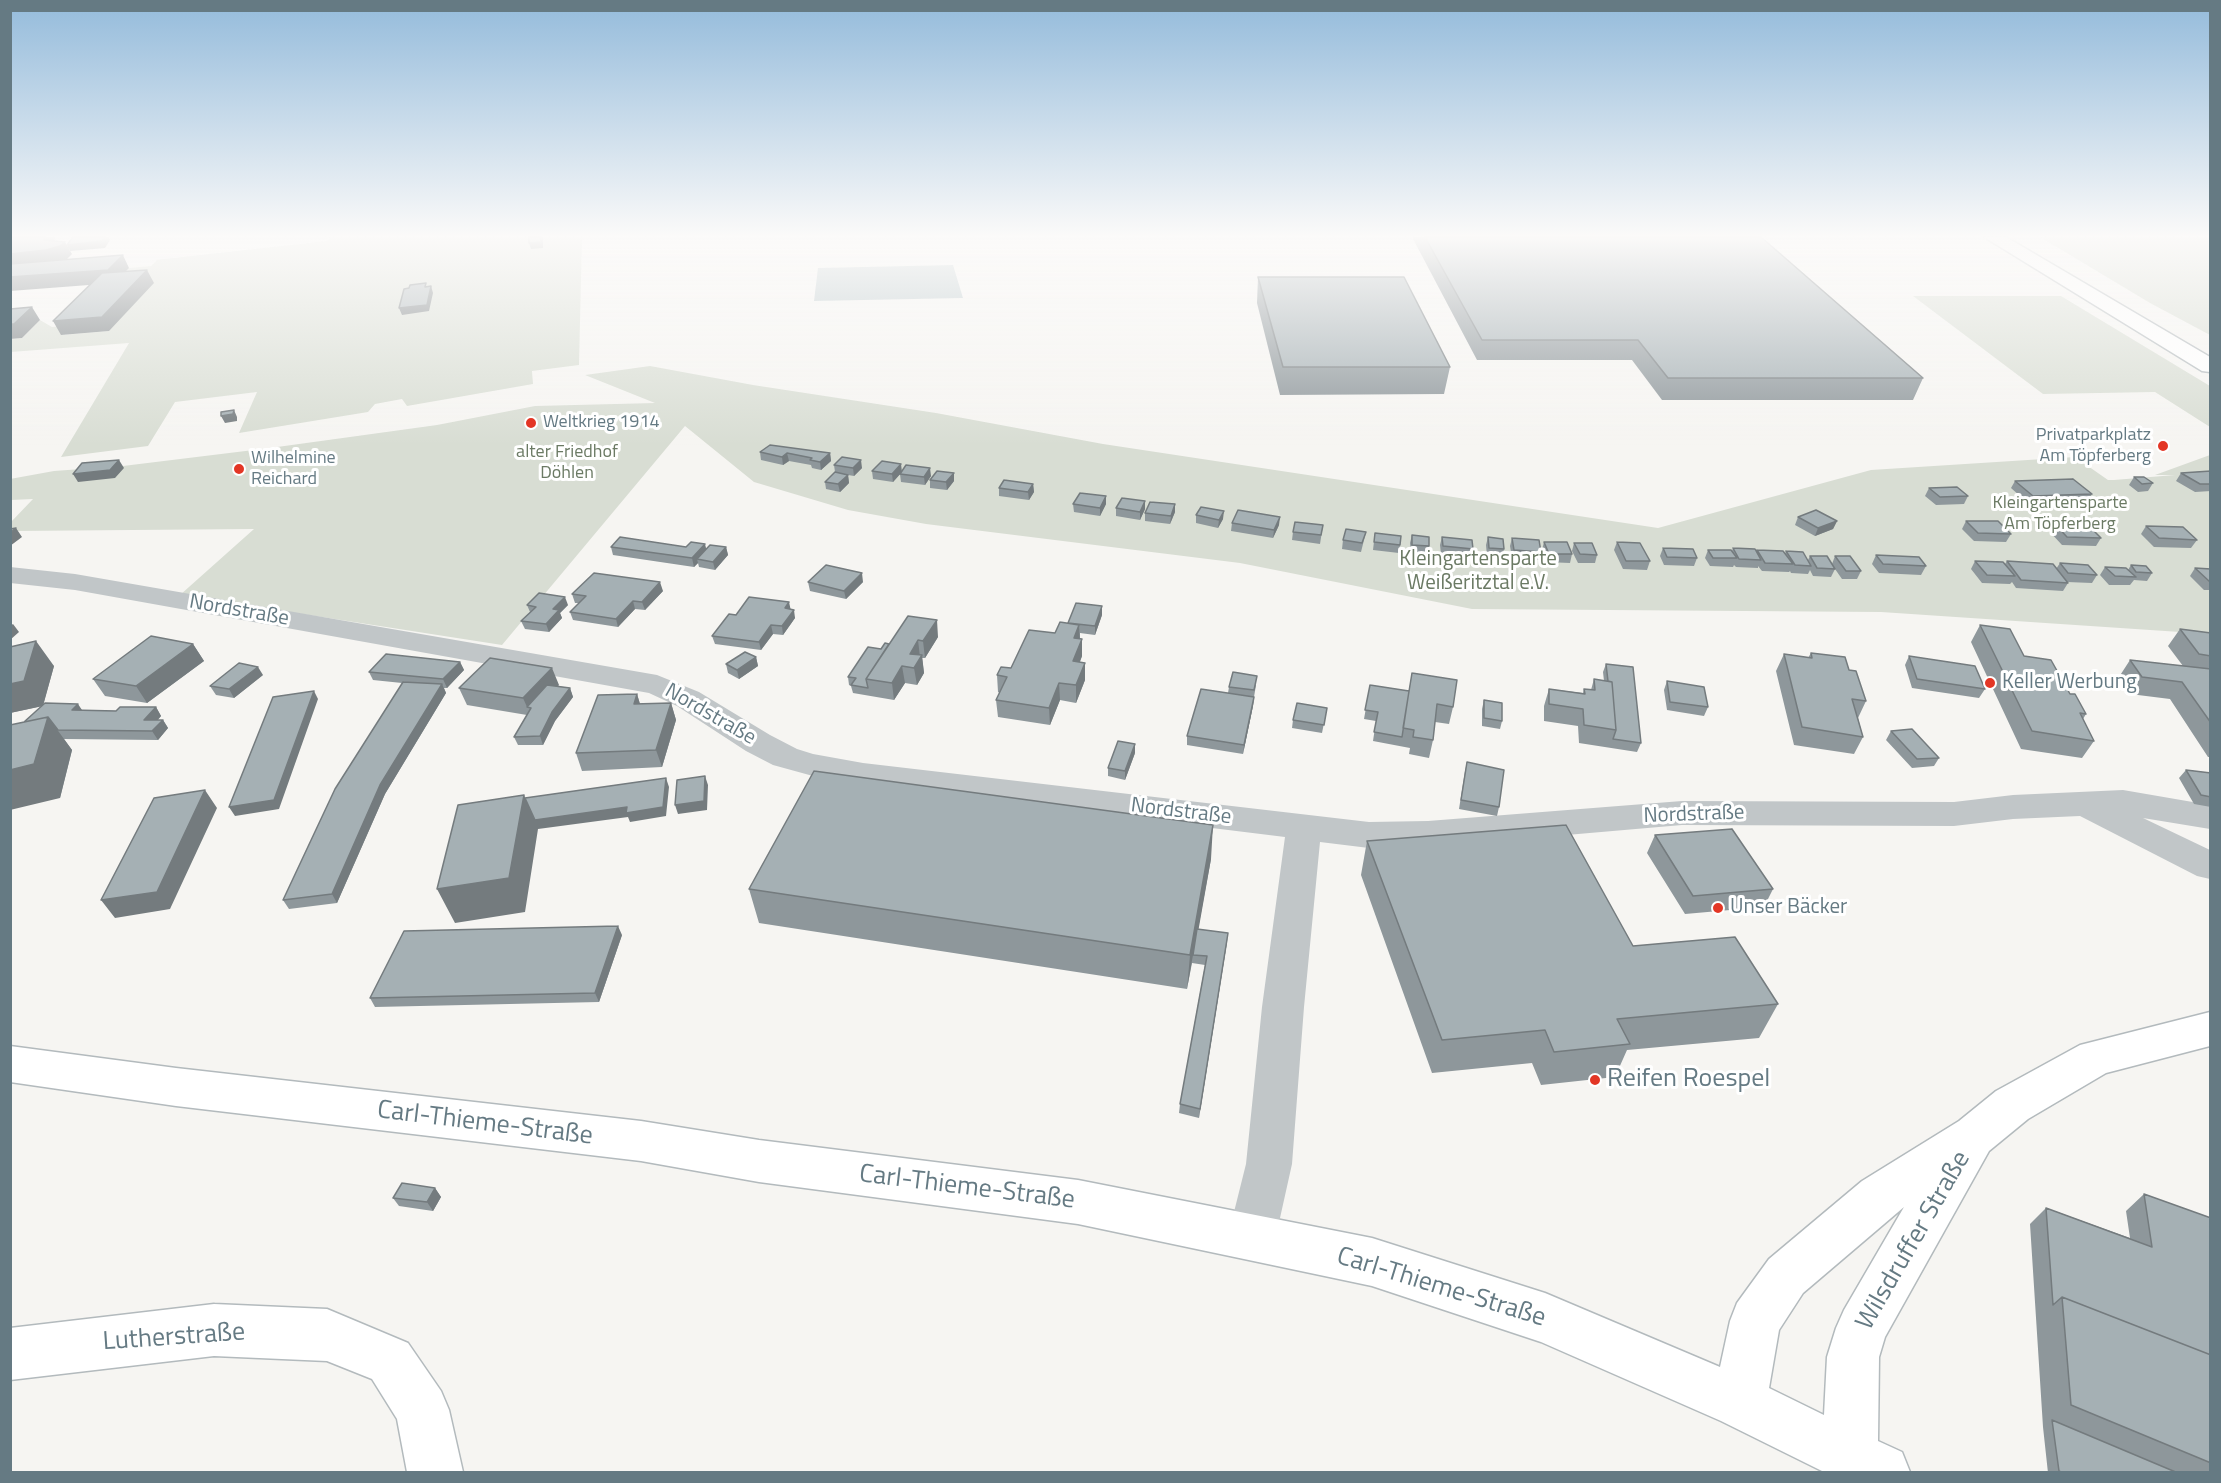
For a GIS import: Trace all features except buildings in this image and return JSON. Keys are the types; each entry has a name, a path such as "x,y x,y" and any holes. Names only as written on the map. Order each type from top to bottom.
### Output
{"main road":[{"path":"2110,306 2211,366"},
{"path":"2135,306 2211,350"},
{"name":"Wilsdruffer Straße","path":"1740,1402 1755,1322 1786,1276 1879,1197 1975,1136 2012,1105 2095,1058 2211,1029"},
{"name":"Carl-Thieme-Straße","path":"10,1064 176,1087 640,1141 759,1161 1067,1200 1252,1236 1372,1262 1538,1315 1740,1402 1866,1464"},
{"name":"Wilsdruffer Straße","path":"1866,1464 1853,1357 1863,1328 1905,1251 1975,1136"},
{"name":"Lutherstraße","path":"10,1354 214,1330 327,1335 390,1361 422,1410 435,1473"}],"street":[{"name":"Nordstraße","path":"10,575 109,588 657,685 688,699 776,752 813,765 863,774 1369,835 1401,836 1682,813 1954,814 2013,807 2123,802 2211,817"},
{"name":"Nordstraße","path":"2086,805 2211,866"},
{"path":"1252,1236 1269,1164 1283,1007 1304,827"}],"green space":[{"path":"112,306 580,306 579,365 532,371 533,384 407,406 402,399 375,404 368,412 239,433 257,392 175,402 148,446 61,457 129,343 11,352 11,339 22,338 40,320 52,327 71,325 62,335 109,331"},
{"path":"1927,306 2078,306 2210,386 2210,427 2155,392 2043,394"},
{"path":"2156,306 2210,306 2210,335"},
{"path":"650,366 753,385 936,413 1103,444 1658,528 1871,470 2075,457 2108,480 2114,480 2175,475 2155,475 2210,455 2210,634 1881,612 1472,609 1240,563 926,524 848,510 754,482 685,426 502,645 180,595 254,529 11,531 11,522 33,499 11,500 10,479 54,471 123,466 437,425 535,406 655,403 585,375"}],"place":[{"name":"Weltkrieg 1914","path":"531,423"},
{"name":"Privatparkplatz Am Töpferberg","path":"2163,446"},
{"name":"Wilhelmine Reichard","path":"239,469"},
{"name":"Keller Werbung","path":"1990,683"},
{"name":"Unser Bäcker","path":"1718,908"},
{"name":"Reifen Roespel","path":"1595,1080"}],"park label":[{"name":"alter Friedhof Döhlen","path":"567,463"},
{"name":"Kleingartensparte Am Töpferberg","path":"2060,514"},
{"name":"Kleingartensparte Weißeritztal e.V.","path":"1478,572"}]}
